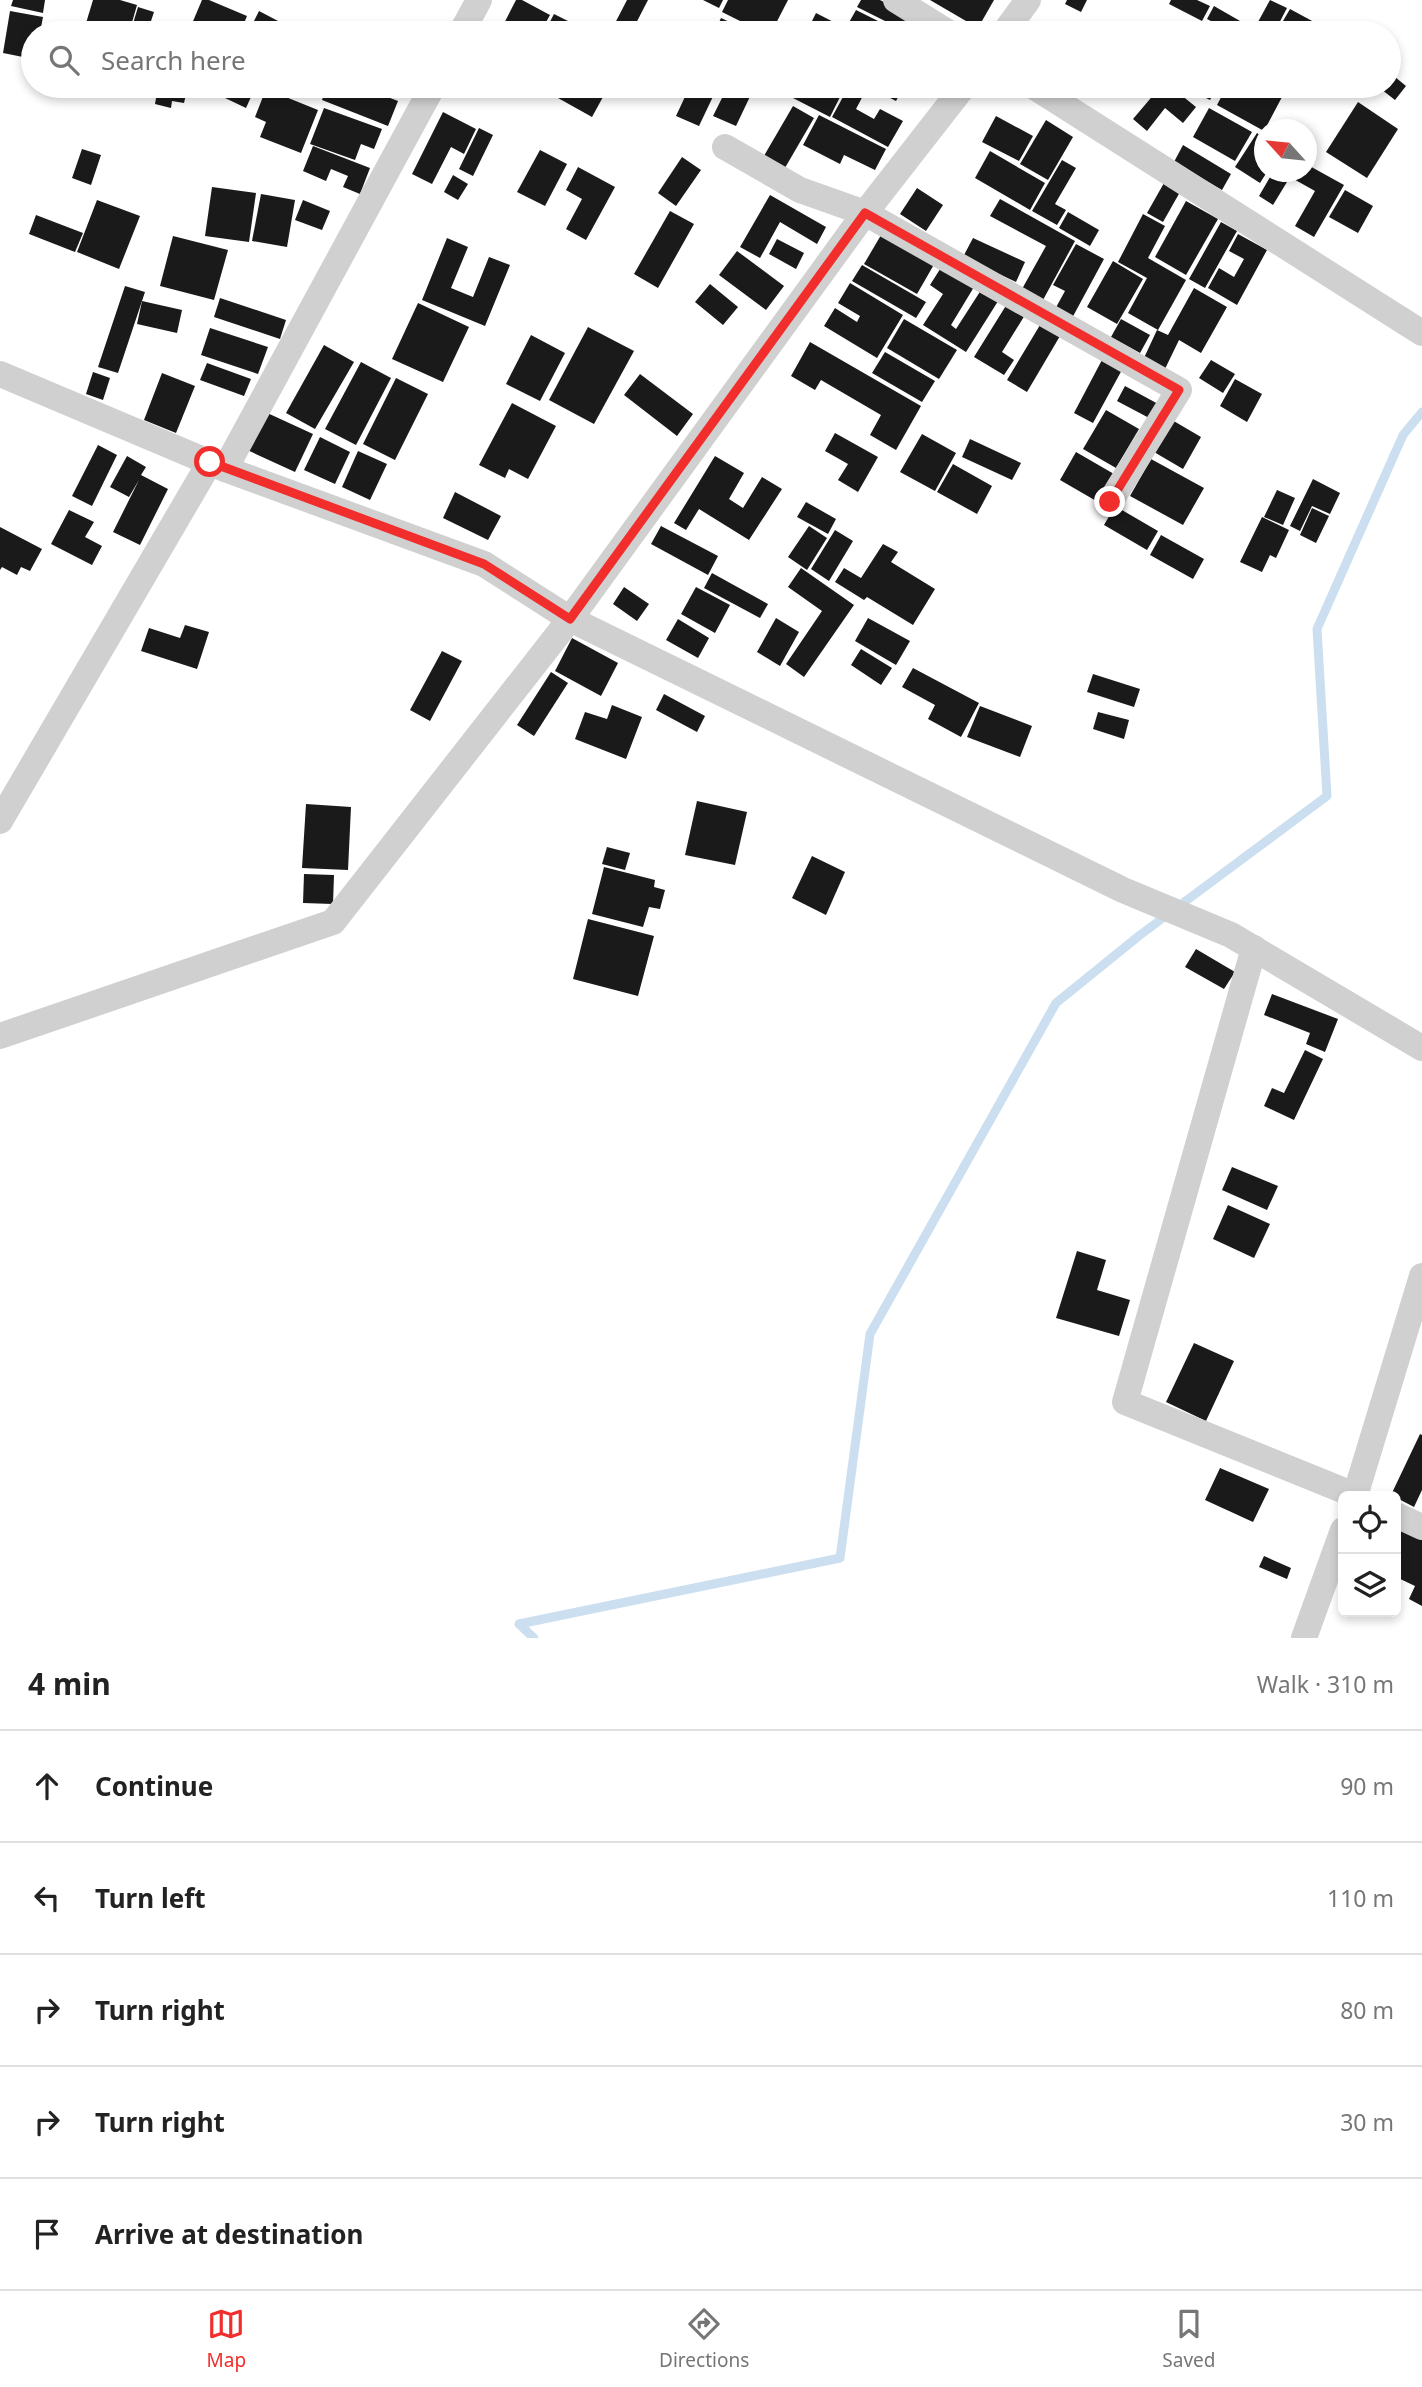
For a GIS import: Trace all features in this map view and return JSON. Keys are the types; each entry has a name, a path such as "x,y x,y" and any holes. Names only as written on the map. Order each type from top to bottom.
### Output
{"street":[{"path":"468,21 480,0"},
{"path":"896,0 930,21"},
{"path":"1013,21 1028,0"},
{"path":"0,821 218,466 426,98"},
{"path":"0,1036 333,922 570,619 865,213 955,98"},
{"path":"1052,98 1422,333"},
{"path":"725,147 800,190 865,213 1179,390 1110,502"},
{"path":"0,374 218,466 484,564 570,619 1124,890 1231,934 1422,1048"},
{"path":"1254,948 1125,1402 1344,1491"},
{"path":"1358,1491 1422,1276"},
{"path":"1401,1517 1422,1527"},
{"path":"1304,1638 1338,1544"}],"building":[{"path":"13,0 45,0 43,13 11,6"},
{"path":"93,0 120,0 137,5 132,21 87,21"},
{"path":"202,0 209,0 247,16 245,21 193,21"},
{"path":"516,0 522,0 550,15 547,21 505,21"},
{"path":"627,0 648,0 637,21 616,21"},
{"path":"703,0 723,0 719,8"},
{"path":"728,0 788,0 777,21 740,21 722,12"},
{"path":"861,0 880,0 922,21 885,21 857,7"},
{"path":"930,0 994,0 982,21 966,21"},
{"path":"1067,0 1087,0 1081,12 1065,4"},
{"path":"1171,0 1197,0 1210,6 1202,21 1169,4"},
{"path":"1270,0 1287,8 1280,21 1259,21"},
{"path":"1214,6 1240,21 1211,21 1207,19"},
{"path":"138,7 154,12 151,21 134,21"},
{"path":"1290,9 1312,21 1283,21"},
{"path":"856,10 878,21 850,21"},
{"path":"10,11 43,17 42,21 21,21 21,57 3,53"},
{"path":"259,11 278,21 254,21"},
{"path":"816,13 832,21 812,21"},
{"path":"554,14 568,21 550,21"},
{"path":"156,98 185,98 184,103 172,101 171,108 155,104"},
{"path":"225,98 250,98 246,108"},
{"path":"262,98 288,98 318,110 301,153 260,137 266,122 255,117"},
{"path":"390,98 398,101 388,126 322,100"},
{"path":"558,98 602,98 592,117"},
{"path":"684,98 712,98 699,126 676,116"},
{"path":"722,98 749,98 736,126 713,116"},
{"path":"793,98 840,98 830,117"},
{"path":"842,98 862,98 856,109 874,119 880,109 903,121 888,147 832,117"},
{"path":"1151,98 1185,98 1196,107 1183,123 1165,108 1147,131 1133,119"},
{"path":"1221,98 1281,98 1270,119 1254,119 1254,125 1217,105"},
{"path":"1358,102 1398,129 1367,178 1326,152"},
{"path":"793,106 814,118 782,173 761,161"},
{"path":"324,108 382,129 374,149 361,144 355,160 310,144"},
{"path":"1209,108 1252,132 1235,161 1193,137"},
{"path":"443,112 476,129 464,154 451,147 432,184 412,174"},
{"path":"819,115 886,149 875,170 844,155 840,164 803,145"},
{"path":"996,116 1033,136 1019,161 982,142"},
{"path":"1046,120 1073,137 1048,180 1020,164"},
{"path":"479,128 493,135 473,176 459,169"},
{"path":"1254,138 1254,179 1235,167"},
{"path":"1183,145 1231,174 1222,190 1174,162"},
{"path":"313,146 370,168 360,194 343,187 348,176 331,169 326,181 303,171"},
{"path":"82,149 101,155 91,185 72,178"},
{"path":"540,150 567,164 545,206 517,192"},
{"path":"990,151 1045,183 1030,210 975,178"},
{"path":"682,157 701,170 676,206 658,193"},
{"path":"1062,160 1076,168 1055,204 1066,210 1057,225 1032,211"},
{"path":"578,167 615,187 586,240 566,229 582,199 566,190"},
{"path":"1317,170 1344,185 1314,237 1295,226 1315,191 1299,182 1317,182"},
{"path":"453,175 468,184 458,200 444,192"},
{"path":"1267,182 1287,182 1273,205 1259,196"},
{"path":"1164,183 1180,192 1163,222 1147,213"},
{"path":"212,187 256,193 249,242 205,236"},
{"path":"917,188 943,205 926,231 900,214"},
{"path":"1345,190 1373,206 1358,233 1329,217"},
{"path":"261,194 295,200 287,247 252,241"},
{"path":"770,195 826,227 817,244 780,222 760,258 740,247"},
{"path":"1000,199 1075,241 1043,300 1022,289 1046,246 990,216"},
{"path":"97,200 140,216 119,269 77,252"},
{"path":"303,200 330,211 322,230 295,220"},
{"path":"1186,201 1218,219 1186,275 1155,257"},
{"path":"670,211 694,224 658,288 634,274"},
{"path":"1068,212 1099,230 1090,246 1059,228"},
{"path":"1143,214 1165,226 1148,258 1186,280 1158,330 1128,313 1147,278 1118,262"},
{"path":"36,215 83,233 75,252 29,234"},
{"path":"1221,222 1237,231 1205,288 1189,279"},
{"path":"884,230 936,261 917,294 864,264"},
{"path":"1238,234 1267,250 1237,305 1208,288 1219,268 1234,277 1244,259 1229,251"},
{"path":"173,236 228,250 214,300 160,286"},
{"path":"447,238 468,247 451,288 473,297 489,257 510,265 485,326 422,300"},
{"path":"973,238 1025,262 1016,282 963,257"},
{"path":"777,239 804,253 796,269 769,254"},
{"path":"1076,244 1104,259 1071,320 1054,311 1065,291 1053,285"},
{"path":"737,251 784,286 766,310 719,275"},
{"path":"1113,261 1143,279 1117,324 1087,307"},
{"path":"862,265 926,302 916,318 852,281"},
{"path":"942,266 974,287 951,325 956,329 983,287 1000,298 966,352 923,325 943,294 930,285"},
{"path":"850,283 903,315 877,358 824,326 835,308 857,322 860,316 838,303"},
{"path":"710,284 738,307 723,325 695,302"},
{"path":"125,286 145,292 118,373 98,367"},
{"path":"1194,288 1227,307 1201,353 1179,340 1164,371 1143,360 1157,330 1168,335"},
{"path":"220,298 286,320 280,339 214,317"},
{"path":"142,301 182,310 177,333 137,324"},
{"path":"418,303 469,327 443,382 392,359"},
{"path":"1007,304 1025,315 1002,352 1014,360 1004,375 974,357"},
{"path":"904,319 957,350 939,379 887,348"},
{"path":"1121,319 1150,335 1140,353 1111,337"},
{"path":"1040,325 1060,336 1027,392 1007,380"},
{"path":"588,327 634,351 594,424 549,400"},
{"path":"210,328 268,347 258,374 201,355"},
{"path":"531,335 565,353 540,401 506,384"},
{"path":"810,342 921,406 896,450 870,435 881,415 821,380 815,390 791,376"},
{"path":"324,345 354,362 315,429 286,413"},
{"path":"885,352 935,381 922,402 872,373"},
{"path":"1103,358 1123,368 1093,423 1074,413"},
{"path":"1211,360 1235,374 1223,393 1199,378"},
{"path":"361,362 391,378 356,445 325,429"},
{"path":"207,363 251,379 244,396 200,380"},
{"path":"93,372 110,378 103,400 86,394"},
{"path":"162,373 195,386 176,433 144,420"},
{"path":"640,374 693,414 677,436 624,395"},
{"path":"396,378 428,394 395,460 363,444"},
{"path":"1235,379 1262,394 1247,422 1220,406"},
{"path":"1125,386 1160,405 1151,419 1117,401"},
{"path":"512,403 556,426 528,479 509,469 505,478 479,465"},
{"path":"1106,410 1139,429 1116,468 1083,449"},
{"path":"263,411 313,434 295,472 245,449"},
{"path":"1172,420 1201,437 1183,469 1154,452"},
{"path":"835,433 878,457 858,492 838,480 848,464 825,451"},
{"path":"922,434 956,453 935,491 900,472"},
{"path":"320,437 350,452 335,484 304,470"},
{"path":"970,439 1021,463 1012,480 962,457"},
{"path":"98,445 117,455 92,506 72,496"},
{"path":"358,451 387,464 370,500 342,487"},
{"path":"1076,452 1114,474 1098,502 1060,480"},
{"path":"127,456 146,467 141,475 168,489 140,545 113,532 139,480 129,497 110,487"},
{"path":"715,456 744,473 729,499 743,508 762,477 782,489 749,540 699,509 686,530 674,523"},
{"path":"1151,459 1204,488 1183,525 1130,496"},
{"path":"953,464 992,486 977,514 937,492"},
{"path":"1313,479 1340,493 1330,514 1312,506 1300,531 1290,526"},
{"path":"1277,490 1295,498 1283,525 1264,517"},
{"path":"455,492 501,516 488,540 443,518"},
{"path":"806,502 836,519 828,534 797,517"},
{"path":"1115,506 1158,531 1147,550 1104,525"},
{"path":"1312,508 1329,516 1316,543 1300,535"},
{"path":"69,510 94,522 85,537 102,546 92,565 51,544"},
{"path":"1262,517 1289,530 1276,558 1270,555 1262,572 1240,562"},
{"path":"661,526 718,556 708,575 651,544"},
{"path":"809,526 827,538 807,570 788,557"},
{"path":"0,527 42,549 30,571 21,567 17,575 2,567 0,570"},
{"path":"835,530 853,541 829,581 811,569"},
{"path":"1161,535 1204,559 1193,579 1150,555"},
{"path":"883,544 898,552 891,562 935,589 913,625 867,597 864,600 835,582 844,568 861,578"},
{"path":"801,568 854,605 804,677 786,664 822,611 788,587"},
{"path":"712,573 768,604 760,618 704,588"},
{"path":"624,587 649,604 637,621 613,604"},
{"path":"696,587 730,605 715,633 681,614"},
{"path":"776,618 799,632 780,666 757,652"},
{"path":"868,618 910,641 896,665 855,641"},
{"path":"678,619 709,638 698,658 666,640"},
{"path":"185,625 209,632 197,669 141,651 149,628 180,638"},
{"path":"572,638 618,663 601,696 555,671"},
{"path":"861,649 892,668 881,685 851,665"},
{"path":"442,651 462,661 430,721 410,710"},
{"path":"913,668 979,703 961,737 928,719 935,705 902,687"},
{"path":"551,672 568,683 534,736 517,725"},
{"path":"1093,674 1140,689 1134,707 1087,692"},
{"path":"664,694 705,716 697,732 656,710"},
{"path":"612,705 642,717 626,759 575,739 585,712 607,719"},
{"path":"980,706 1032,726 1020,757 967,737"},
{"path":"1098,712 1129,720 1124,739 1093,729"},
{"path":"697,801 747,812 735,865 685,855"},
{"path":"306,804 351,807 348,870 302,868"},
{"path":"607,847 630,853 625,870 602,864"},
{"path":"812,856 845,872 826,915 792,898"},
{"path":"604,867 655,880 654,887 665,890 660,909 649,907 643,927 592,914"},
{"path":"304,874 334,875 333,904 303,903"},
{"path":"588,919 654,936 638,996 573,979"},
{"path":"1196,949 1235,972 1224,989 1185,967"},
{"path":"1272,994 1338,1019 1325,1052 1306,1044 1310,1033 1264,1015"},
{"path":"1305,1050 1323,1059 1294,1120 1264,1106 1272,1088 1284,1093"},
{"path":"1232,1167 1278,1186 1267,1210 1222,1190"},
{"path":"1228,1205 1270,1224 1254,1258 1213,1239"},
{"path":"1077,1251 1106,1260 1097,1290 1130,1300 1119,1336 1056,1318"},
{"path":"1194,1343 1234,1361 1206,1421 1166,1402"},
{"path":"1420,1434 1422,1490 1414,1507 1401,1500 1401,1491 1393,1491"},
{"path":"1220,1468 1269,1489 1253,1522 1205,1500"},
{"path":"1401,1530 1422,1540 1422,1606 1409,1599 1415,1586 1401,1579"},
{"path":"1264,1556 1291,1568 1287,1579 1259,1567"}],"waterway":[{"path":"534,1638 519,1624 840,1558 870,1334 1056,1003 1140,935 1327,796 1317,629 1403,435 1422,412"}],"route":[{"path":"210,462 484,564 570,619 865,213 1179,390 1110,502"}]}
